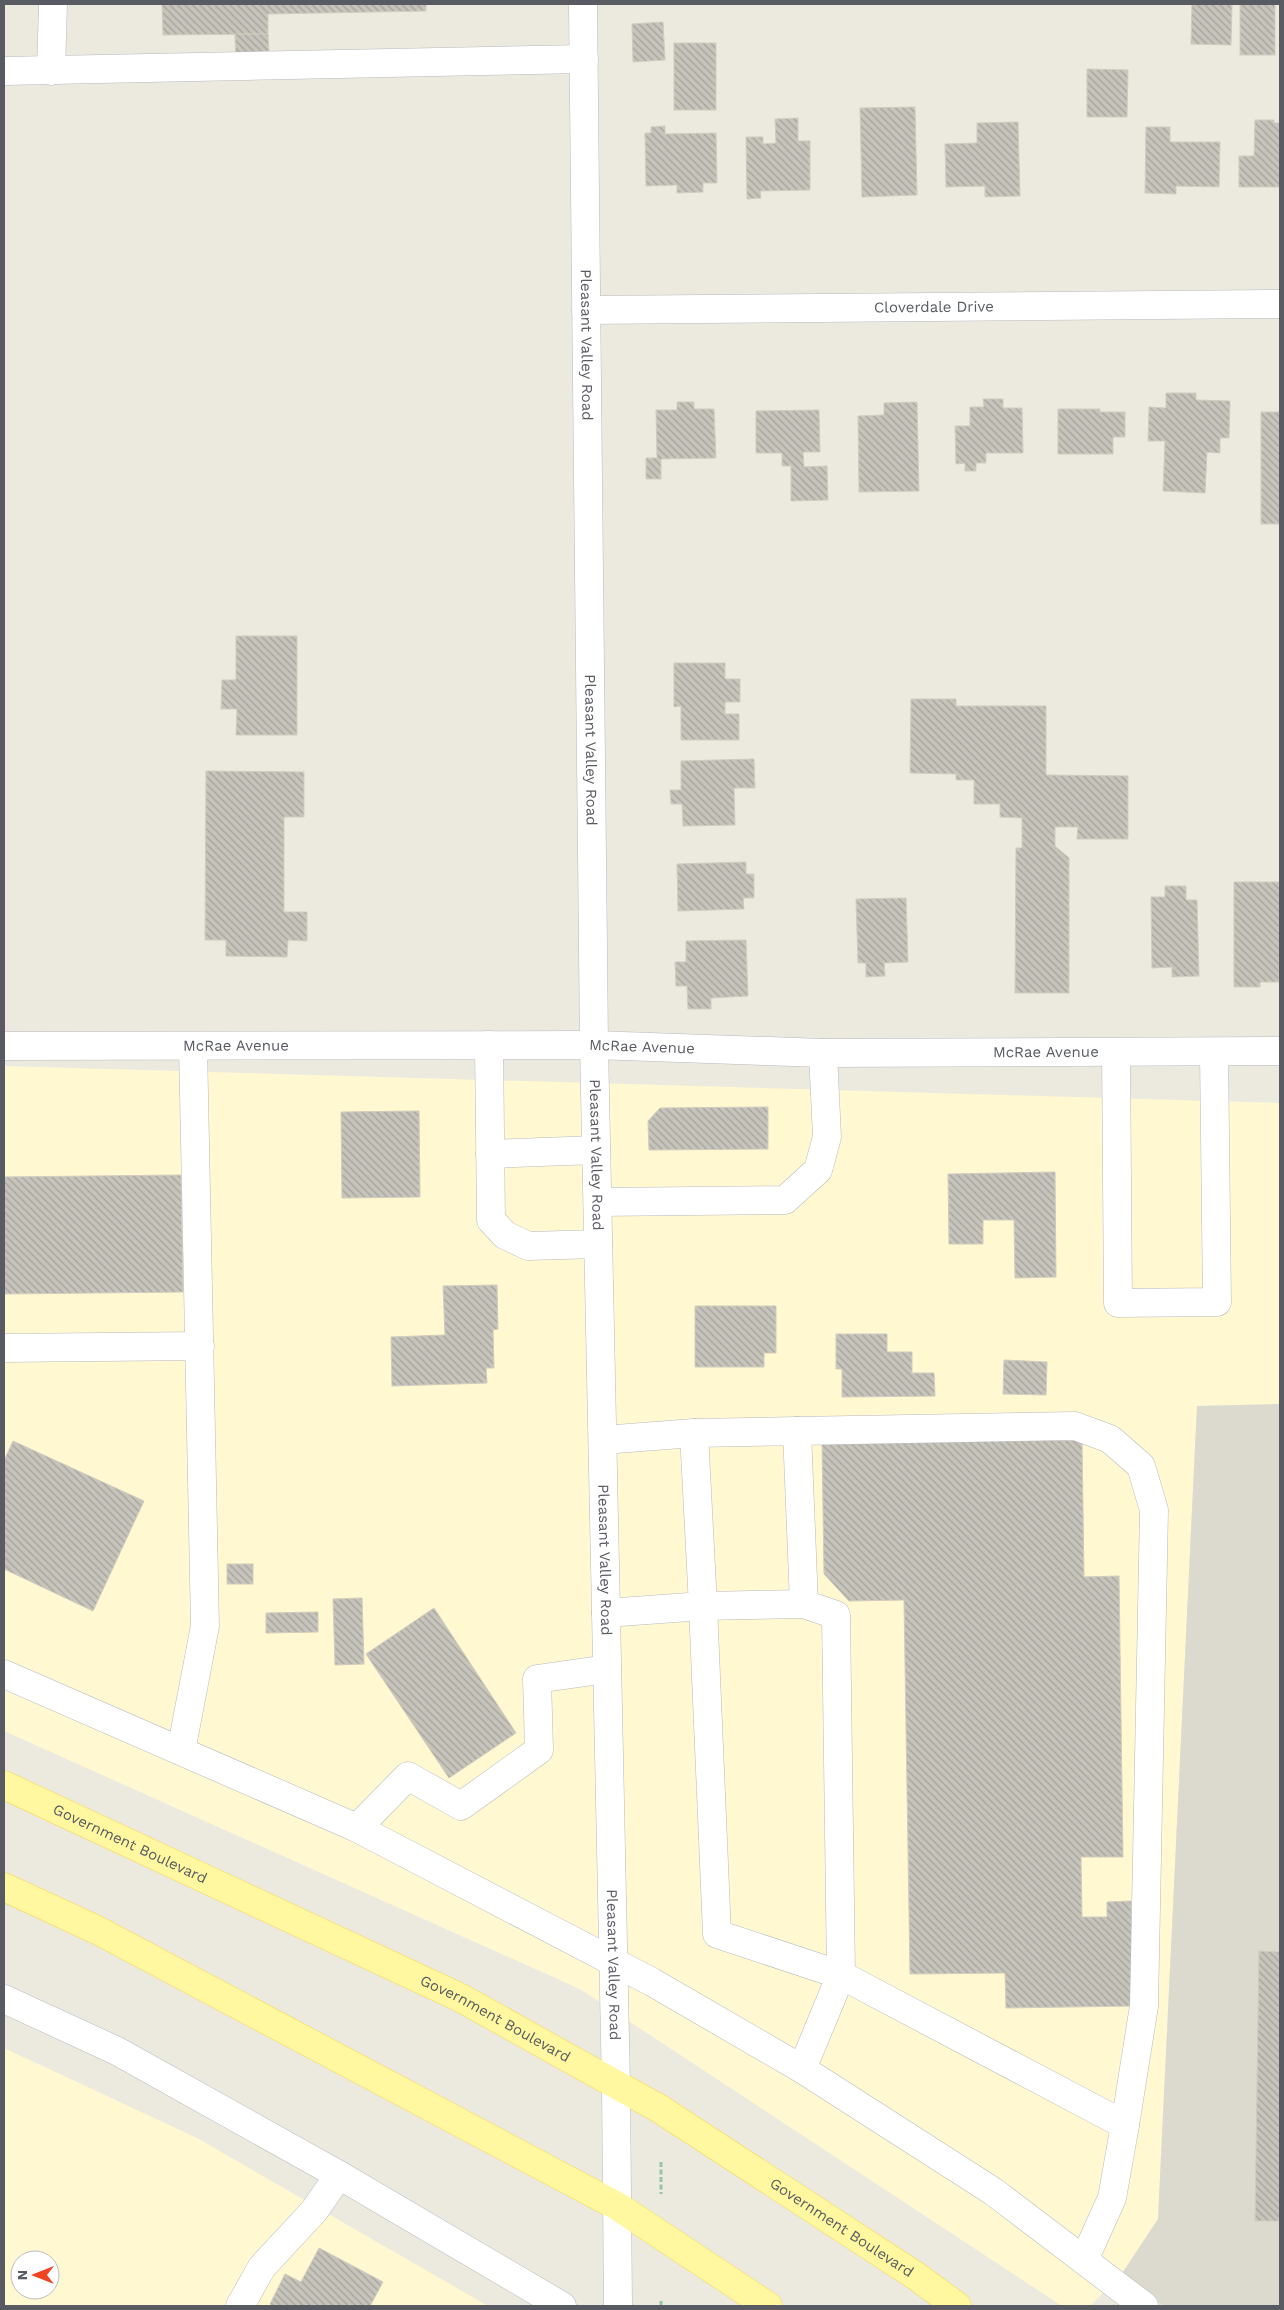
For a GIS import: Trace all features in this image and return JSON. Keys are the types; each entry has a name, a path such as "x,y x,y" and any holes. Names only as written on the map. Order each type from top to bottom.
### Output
{"main road":[{"name":"Government Boulevard","path":"4,1785 461,1998 685,2126 916,2276 956,2306"},
{"path":"4,1887 99,1931 617,2206 768,2306"}],"street":[{"path":"51,71 53,4"},
{"name":"Pleasant Valley Road","path":"583,4 594,1045 614,1961 618,2306"},
{"path":"4,71 584,59"},
{"name":"Cloverdale Drive","path":"586,310 1280,304"},
{"path":"489,1045 491,1220 505,1235 528,1246 598,1244"},
{"name":"McRae Avenue","path":"4,1046 594,1045 823,1053 1280,1051"},
{"path":"182,1751 205,1626 193,1046"},
{"path":"1116,1052 1118,1303 1217,1302 1214,1052"},
{"path":"598,1202 785,1200 818,1170 827,1137 823,1053"},
{"path":"490,1154 596,1150"},
{"path":"4,1348 200,1346"},
{"path":"602,1440 694,1434 1075,1426 1110,1439 1141,1466 1154,1510 1144,2006 1112,2198 1084,2260"},
{"path":"797,1431 804,1604"},
{"path":"694,1434 717,1934 841,1975 1125,2125"},
{"path":"606,1613 703,1606 804,1604 836,1615 841,1975 802,2069"},
{"path":"357,1828 408,1776 461,1806 539,1750 538,1679 607,1669"},
{"path":"4,1674 357,1828 614,1961 802,2069 994,2192 1144,2306"},
{"path":"4,1999 117,2051 339,2175 562,2306"},
{"path":"240,2306 262,2267 314,2211 339,2175"}],"path":[{"path":"661,2162 661,2202"},
{"path":"661,2299 661,2306"}],"shaded area":[{"path":"4,1066 1280,1103 1280,1404 1197,1406 1158,2219 1121,2275 1090,2306 1062,2306 580,1989 4,1731"},
{"path":"1280,1404 1280,2306 1163,2306 1121,2275 1158,2219 1197,1406"},
{"path":"4,2048 197,2138 488,2306 4,2306"}],"building":[{"path":"162,4 426,4 426,11 268,14 268,34 163,35"},
{"path":"1192,4 1232,4 1231,45 1191,44"},
{"path":"1240,4 1275,4 1275,55 1240,55"},
{"path":"663,22 665,60 633,62 632,24"},
{"path":"235,34 268,34 270,70 236,71"},
{"path":"674,43 716,43 716,110 674,110"},
{"path":"1087,69 1128,70 1127,117 1087,117"},
{"path":"915,107 917,195 862,197 860,108"},
{"path":"798,118 798,141 810,141 810,190 760,191 761,198 747,199 746,137 763,137 763,144 776,143 775,119"},
{"path":"1255,120 1274,120 1274,123 1280,123 1280,187 1239,187 1239,156 1254,156"},
{"path":"1018,122 1020,196 985,197 985,186 946,187 945,144 977,143 977,123"},
{"path":"665,126 665,134 716,133 717,183 703,183 703,192 677,193 677,185 646,186 645,133 651,133 651,127"},
{"path":"1146,127 1170,127 1170,142 1220,142 1219,187 1176,186 1176,194 1145,193"},
{"path":"1166,393 1196,393 1196,400 1230,401 1229,438 1220,438 1220,453 1207,452 1205,493 1163,491 1165,441 1148,441 1149,407 1166,408"},
{"path":"983,399 1003,399 1003,408 1022,408 1023,453 986,453 986,463 976,463 976,471 965,471 965,463 956,464 955,426 970,426 970,407 984,407"},
{"path":"677,402 694,402 694,409 714,409 716,458 661,459 661,479 646,479 646,458 657,458 656,410 677,410"},
{"path":"917,402 919,491 859,492 858,416 884,415 884,403"},
{"path":"1058,409 1100,409 1100,412 1125,412 1125,437 1113,437 1113,454 1058,454"},
{"path":"819,410 820,452 803,452 804,467 827,466 828,500 791,501 791,466 782,466 782,453 756,453 756,411"},
{"path":"1261,412 1280,412 1280,524 1261,524"},
{"path":"236,636 297,636 297,735 236,735 237,709 221,709 222,680 236,680"},
{"path":"674,663 725,663 725,679 740,679 740,702 725,702 725,714 739,714 739,740 681,740 681,706 674,707"},
{"path":"911,699 956,699 956,706 1046,706 1046,775 1128,776 1128,839 1077,839 1078,827 1055,827 1055,846 1069,858 1069,993 1015,993 1016,848 1022,848 1022,818 1000,817 1000,804 974,804 974,780 956,780 956,774 910,773"},
{"path":"754,759 755,788 734,788 735,825 683,826 682,804 671,804 670,790 681,790 681,761"},
{"path":"206,771 304,772 304,817 284,817 284,912 307,912 307,941 288,940 287,957 226,956 226,940 205,940"},
{"path":"746,862 746,874 754,874 754,898 743,898 744,909 678,911 677,864"},
{"path":"1234,882 1280,882 1279,982 1260,982 1260,987 1234,987"},
{"path":"1165,886 1186,886 1186,900 1197,900 1199,976 1172,977 1172,967 1152,968 1151,897 1165,897"},
{"path":"906,898 908,962 884,963 885,976 866,977 866,963 858,963 856,899"},
{"path":"746,940 748,996 711,998 711,1009 688,1009 687,986 676,986 675,962 686,962 686,941"},
{"path":"768,1107 768,1149 649,1150 648,1121 660,1108"},
{"path":"419,1111 420,1197 342,1198 341,1112"},
{"path":"1055,1172 1056,1277 1015,1278 1014,1220 983,1220 983,1244 949,1244 948,1174"},
{"path":"181,1175 183,1292 4,1294 4,1177"},
{"path":"497,1285 498,1329 493,1330 494,1368 486,1368 487,1383 392,1386 391,1337 445,1335 443,1286"},
{"path":"695,1306 776,1306 776,1353 764,1353 764,1367 695,1367"},
{"path":"836,1334 887,1334 887,1352 912,1352 912,1373 934,1373 935,1396 842,1397 842,1369 836,1369"},
{"path":"1004,1360 1047,1362 1046,1395 1003,1394"},
{"path":"1082,1440 1084,1577 1119,1576 1123,1857 1081,1857 1082,1917 1107,1917 1107,1902 1131,1901 1133,2006 1006,2008 1005,1973 910,1974 904,1600 849,1601 824,1574 822,1444"},
{"path":"13,1441 144,1501 93,1611 4,1569 4,1461"},
{"path":"227,1564 253,1564 253,1584 227,1584"},
{"path":"362,1598 364,1664 335,1665 333,1599"},
{"path":"434,1608 516,1733 449,1778 366,1654"},
{"path":"318,1612 318,1632 266,1633 266,1613"},
{"path":"1259,1951 1280,1952 1280,2221 1255,2221"},
{"path":"319,2248 383,2282 370,2306 273,2306 270,2304 285,2274 301,2282"}]}
